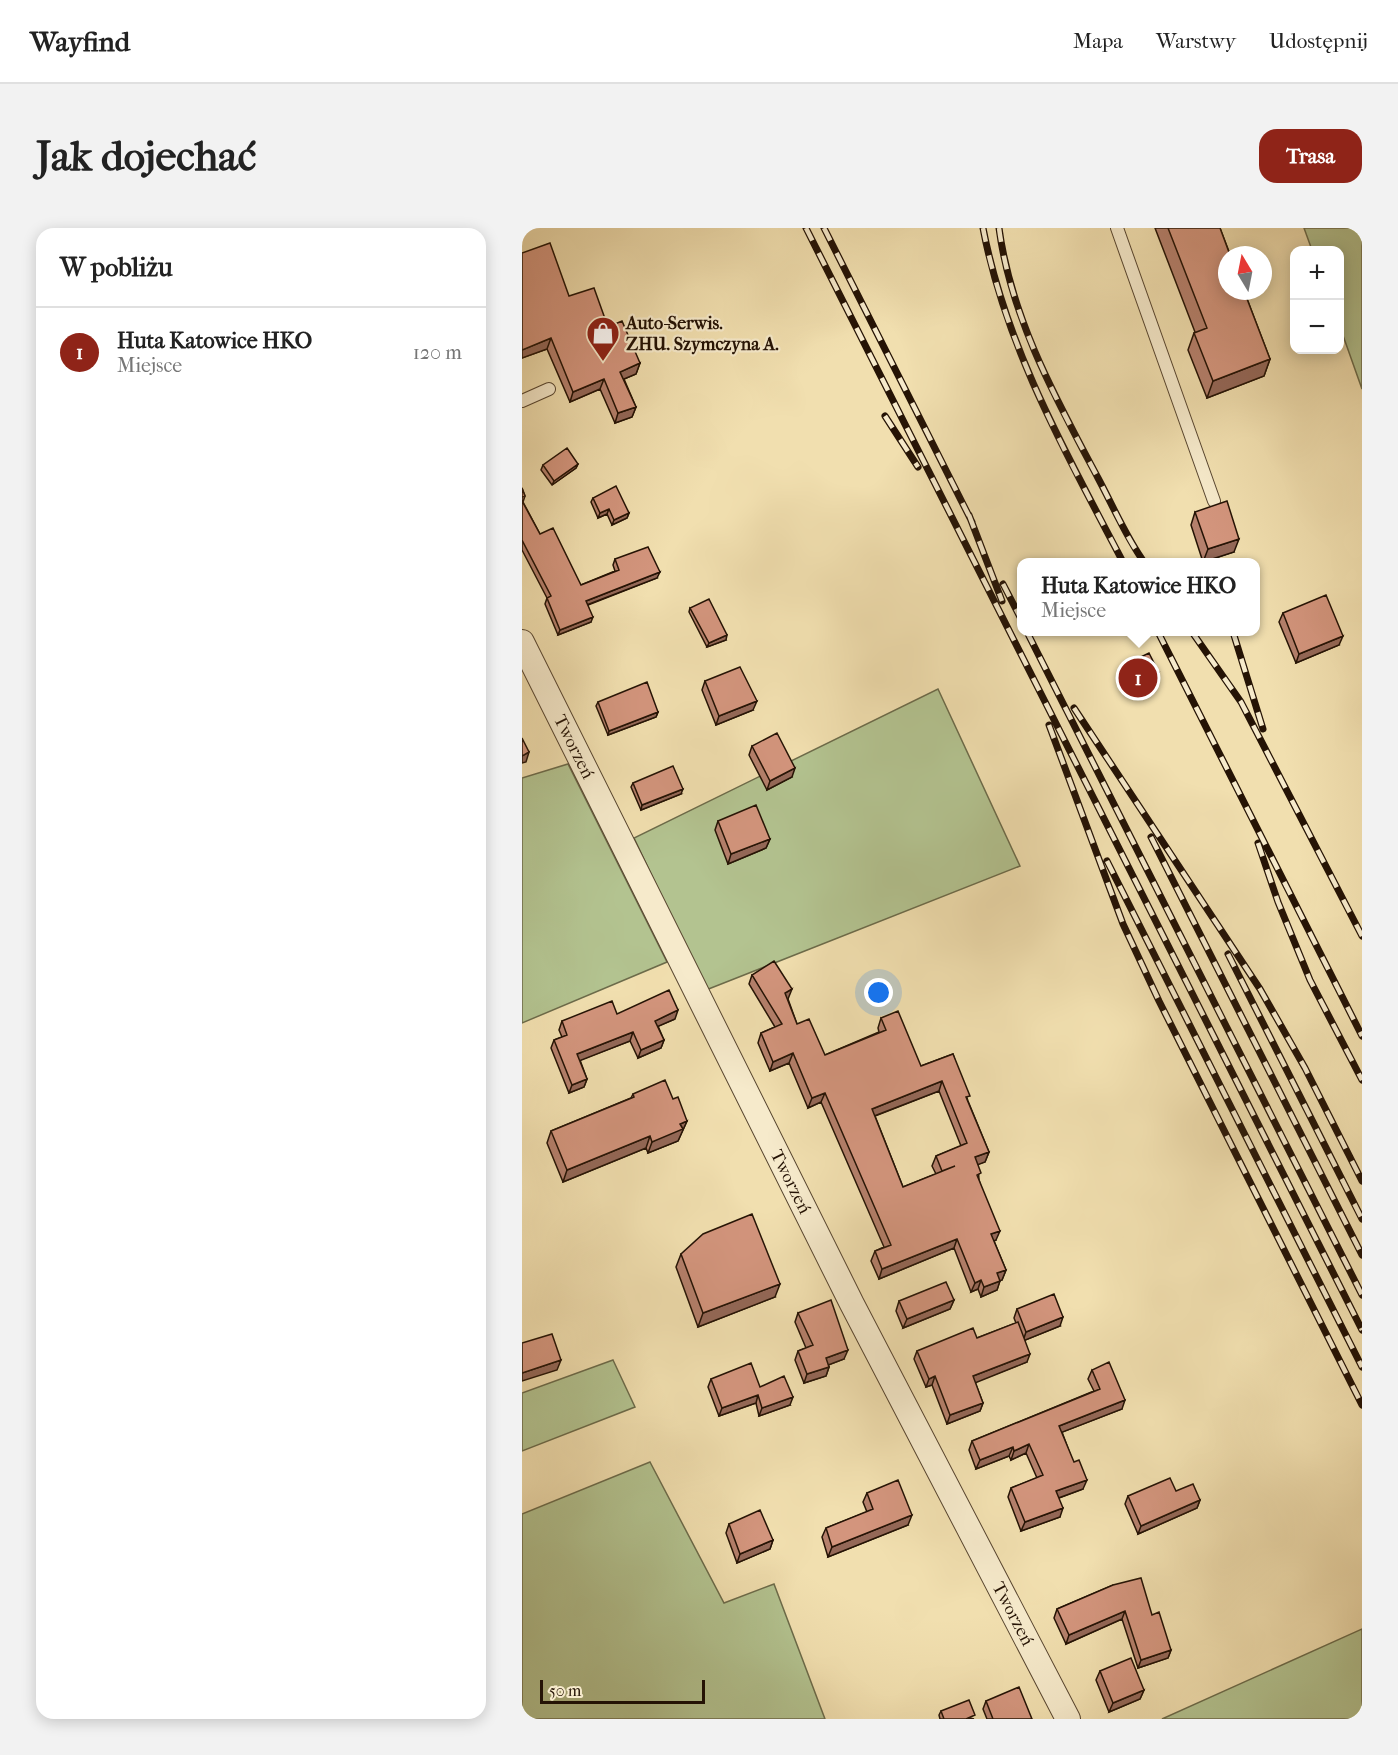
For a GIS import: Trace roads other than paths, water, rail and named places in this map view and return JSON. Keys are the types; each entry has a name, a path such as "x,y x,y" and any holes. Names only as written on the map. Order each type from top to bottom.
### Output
{"street":[{"name":"Tworzeń","path":"522,642 852,1304 1068,1719"}],"lane":[{"path":"1117,228 1214,501"},
{"path":"522,401 549,389"}],"railway":[{"path":"806,228 1362,1330"},
{"path":"824,228 972,522"},
{"path":"983,228 993,272 1023,358 1060,441 1121,558"},
{"path":"999,228 1014,294 1037,357 1066,418 1141,558"},
{"path":"885,416 918,467"},
{"path":"969,515 1002,601"},
{"path":"1003,584 1017,611"},
{"path":"1029,636 1362,1295"},
{"path":"1160,636 1362,1036"},
{"path":"1195,636 1241,702 1362,936"},
{"path":"1234,636 1263,729"},
{"path":"1074,708 1260,989 1305,1068 1362,1181"},
{"path":"1049,725 1123,924 1159,1001 1362,1405"},
{"path":"1151,837 1362,1255"},
{"path":"1258,843 1278,902 1310,980 1362,1080"},
{"path":"1107,861 1362,1367"},
{"path":"1228,954 1362,1219"}],"place":[{"name":"Auto-Serwis. ZHU. Szymczyna A.","path":"603,362"},
{"name":"Huta Katowice HKO","path":"1138,678"}]}
